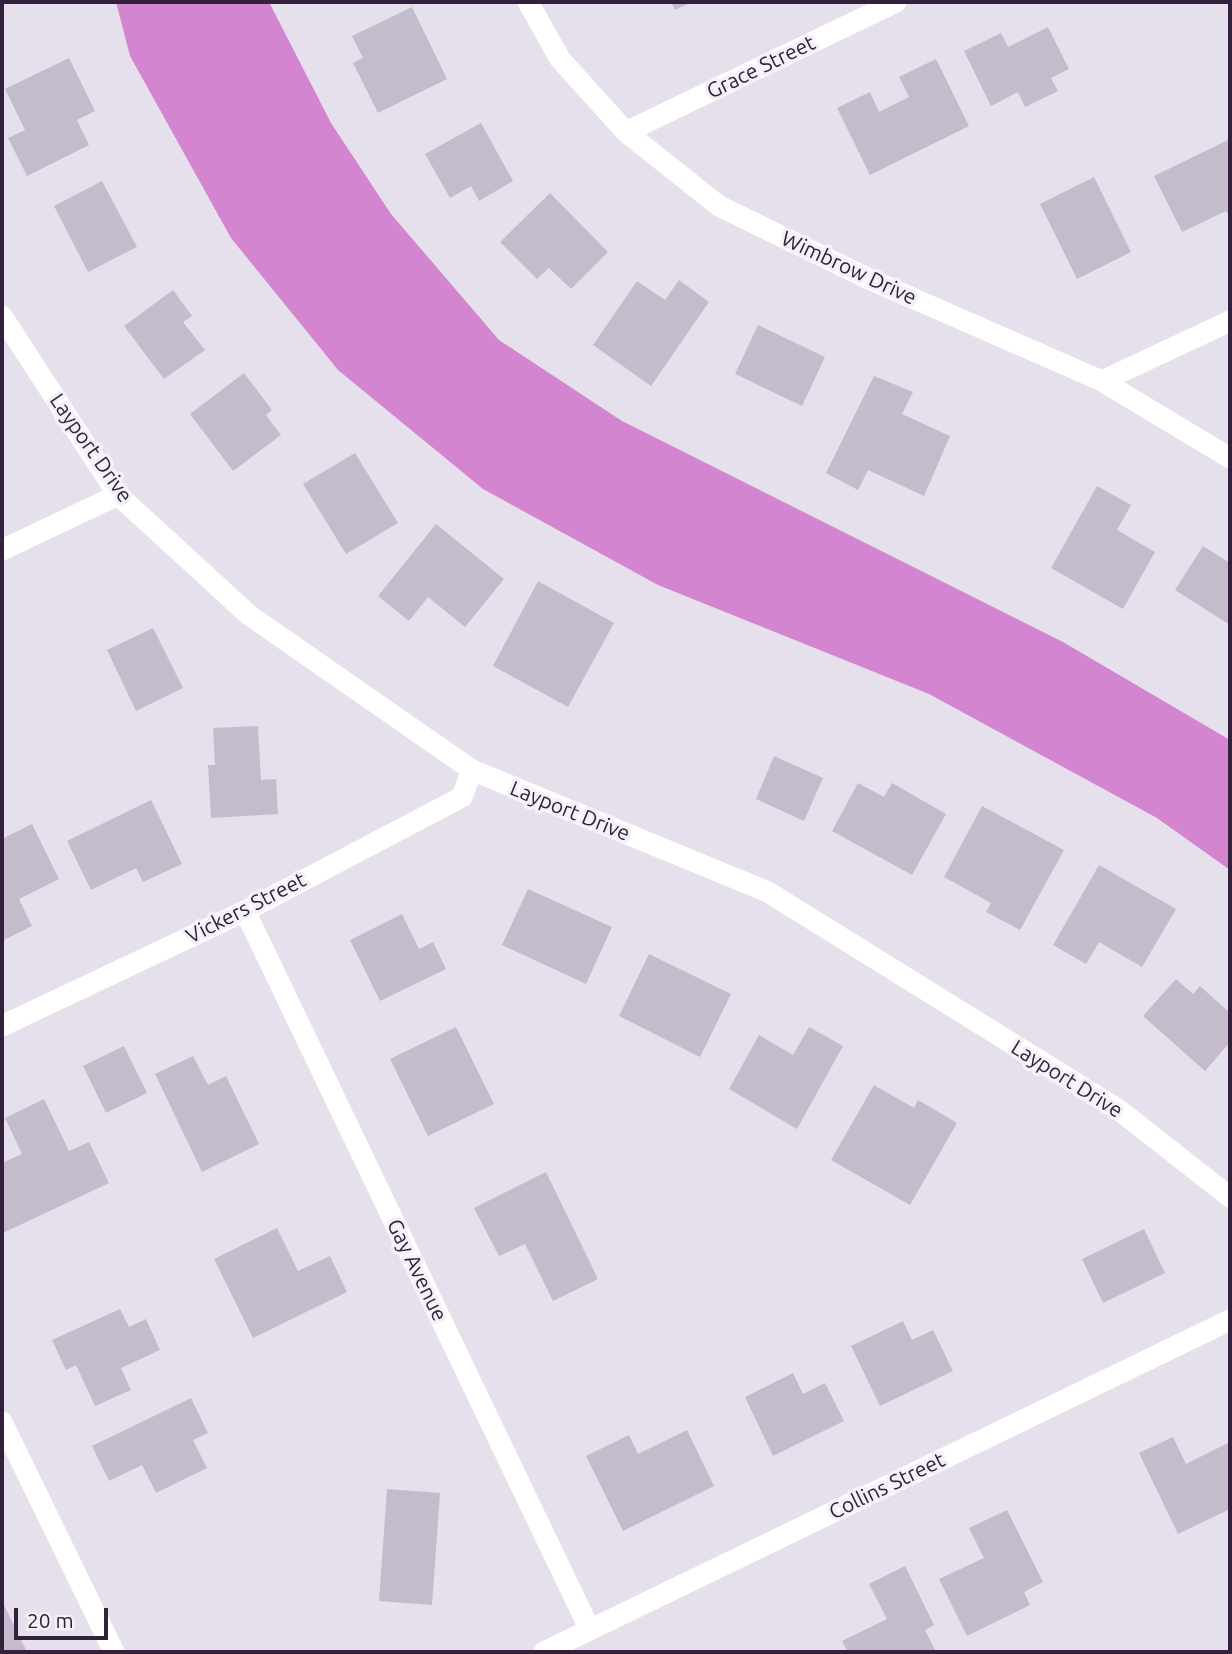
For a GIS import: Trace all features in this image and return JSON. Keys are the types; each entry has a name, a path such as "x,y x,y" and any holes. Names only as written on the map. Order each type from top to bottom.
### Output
{"street":[{"name":"Wimbrow Drive","path":"528,2 560,60 626,132 719,206 869,279 1102,381 1230,458"},
{"name":"Grace Street","path":"626,132 896,2"},
{"name":"Layport Drive","path":"2,316 118,495 249,615 472,770 768,892 1119,1110 1230,1197"},
{"path":"1102,381 1230,321"},
{"path":"2,550 118,495"},
{"name":"Vickers Street","path":"2,1026 245,911 463,797 472,770"},
{"name":"Gay Avenue","path":"245,911 590,1630"},
{"name":"Collins Street","path":"544,1652 1230,1320"},
{"path":"2,1422 114,1652"}],"shaded area":[{"path":"116,2 269,2 331,123 391,214 499,340 622,421 1063,642 1230,740 1230,870 1157,818 929,694 658,585 483,489 338,370 231,238 130,56"}],"building":[{"path":"671,2 692,2 675,10"},
{"path":"412,7 447,79 378,113 353,63 363,58 352,36"},
{"path":"1048,27 1069,69 1051,78 1058,91 1025,107 1018,92 991,106 964,51 1001,33 1008,47"},
{"path":"69,58 95,111 77,120 89,145 27,176 8,138 25,130 5,89"},
{"path":"936,59 969,126 870,175 837,108 870,92 879,112 909,97 899,77"},
{"path":"481,123 513,181 479,201 471,186 450,198 425,154"},
{"path":"1230,139 1230,219 1226,211 1182,232 1154,176"},
{"path":"1094,177 1131,252 1077,279 1040,204"},
{"path":"102,181 137,247 88,272 54,206"},
{"path":"550,193 608,252 571,289 549,268 537,279 500,242"},
{"path":"679,280 709,302 651,386 593,345 637,281 665,300"},
{"path":"173,290 192,316 183,322 205,350 164,379 124,326"},
{"path":"758,325 825,357 802,406 735,374"},
{"path":"244,373 272,410 266,415 281,435 233,471 190,414"},
{"path":"874,376 913,392 902,414 950,436 924,496 868,470 858,490 826,473"},
{"path":"355,453 398,523 346,554 303,484"},
{"path":"1097,486 1131,505 1117,530 1155,552 1123,609 1051,568"},
{"path":"436,524 504,579 465,627 428,597 409,621 378,596"},
{"path":"1203,546 1230,563 1230,625 1175,590"},
{"path":"538,581 614,623 568,707 493,666"},
{"path":"153,628 183,688 136,711 107,650"},
{"path":"258,726 261,780 276,779 278,814 211,818 208,765 215,765 213,728"},
{"path":"774,756 823,778 804,821 756,799"},
{"path":"858,783 884,797 892,783 946,814 912,875 832,831"},
{"path":"151,800 182,864 143,882 136,868 91,890 67,841"},
{"path":"982,806 1064,850 1020,930 986,912 991,903 944,877"},
{"path":"32,824 59,879 19,899 32,926 2,941 2,839"},
{"path":"1099,865 1176,909 1142,967 1099,942 1086,964 1053,945"},
{"path":"528,889 612,927 586,984 502,945"},
{"path":"402,914 419,949 433,942 446,969 380,1001 350,940"},
{"path":"649,954 731,994 700,1057 619,1016"},
{"path":"1176,979 1193,994 1200,986 1230,1013 1230,1042 1205,1071 1143,1016"},
{"path":"456,1027 494,1104 428,1136 390,1059"},
{"path":"809,1027 843,1046 797,1129 729,1089 759,1035 793,1055"},
{"path":"124,1046 147,1093 106,1113 83,1066"},
{"path":"193,1056 208,1085 226,1076 259,1144 202,1172 155,1074"},
{"path":"874,1085 914,1108 918,1100 957,1123 910,1205 831,1160"},
{"path":"44,1099 69,1151 89,1142 109,1183 3,1233 2,1163 22,1154 5,1118"},
{"path":"546,1172 598,1279 553,1301 525,1244 499,1256 474,1208"},
{"path":"277,1228 298,1271 330,1256 347,1292 253,1338 214,1259"},
{"path":"1144,1229 1165,1273 1103,1303 1082,1259"},
{"path":"120,1309 129,1327 146,1319 160,1350 121,1368 131,1390 95,1406 76,1365 66,1370 52,1340"},
{"path":"903,1321 912,1340 933,1330 953,1371 880,1406 851,1346"},
{"path":"793,1373 803,1394 825,1383 844,1421 773,1456 745,1397"},
{"path":"191,1398 208,1433 193,1440 207,1468 156,1493 142,1465 109,1481 92,1446"},
{"path":"687,1430 714,1486 623,1531 586,1456 629,1435 638,1454"},
{"path":"1173,1437 1186,1464 1230,1442 1230,1509 1178,1534 1139,1453"},
{"path":"387,1489 440,1493 432,1605 379,1601"},
{"path":"1007,1510 1043,1582 1024,1592 1030,1605 967,1636 939,1579 984,1558 969,1528"},
{"path":"905,1566 934,1625 925,1630 936,1652 848,1652 842,1641 887,1619 869,1584"},
{"path":"2,1601 27,1652 2,1652"}]}
